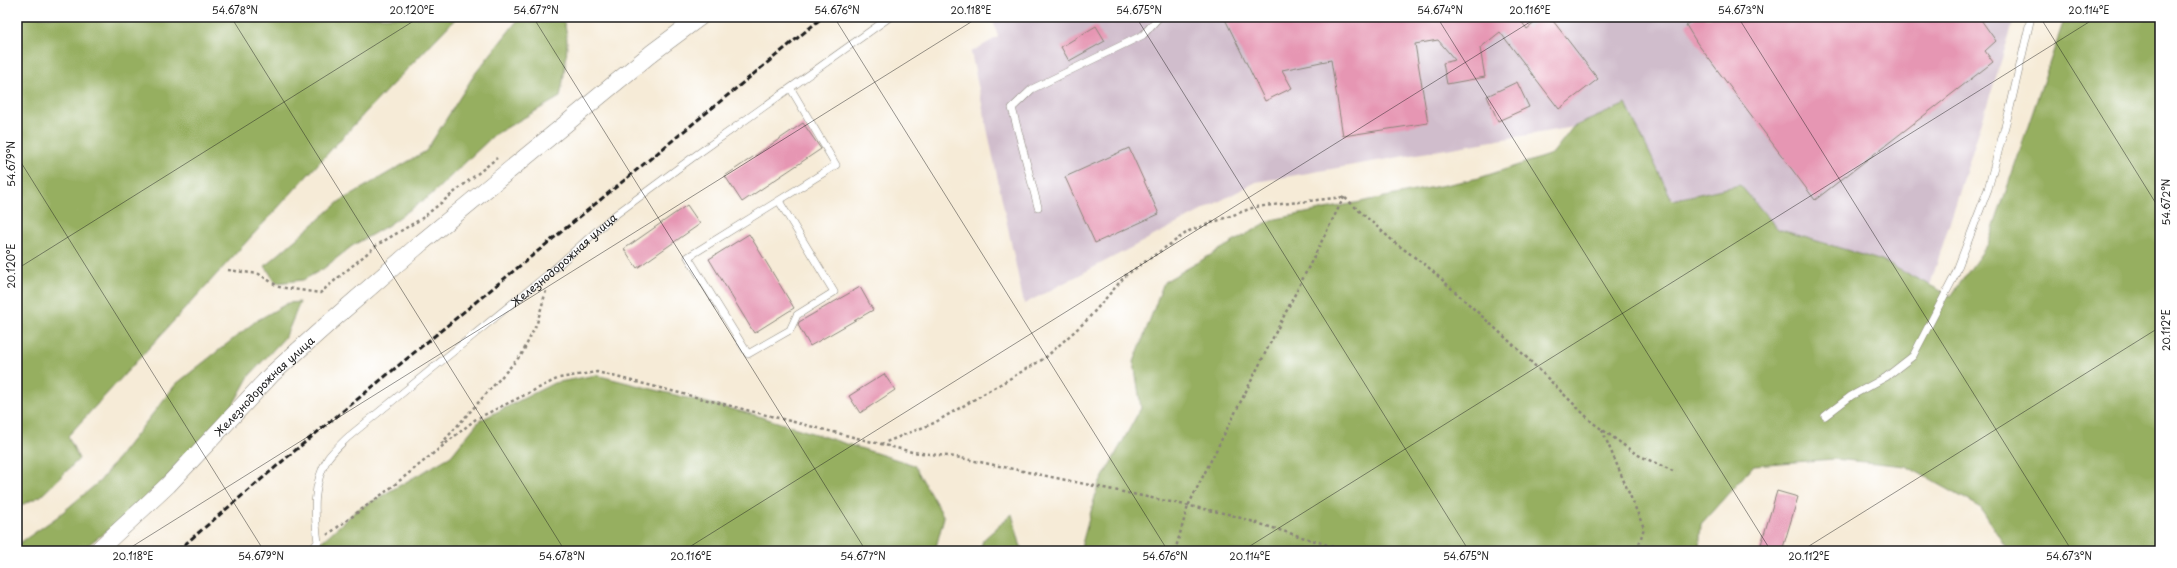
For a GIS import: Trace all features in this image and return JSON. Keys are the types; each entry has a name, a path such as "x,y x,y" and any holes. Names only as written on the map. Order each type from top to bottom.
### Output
{"street":[{"name":"Железнодорожная улица","path":"97,551 168,485 272,374 330,322 421,243 653,52 700,17"}],"lane":[{"name":"Железнодорожная улица","path":"318,542 314,509 319,479 328,458 347,438 552,271 611,218 692,158 791,89 890,17"},
{"path":"1038,207 1012,108 1032,89 1143,35 1159,17"},
{"path":"1825,416 1852,396 1886,377 1913,356 1955,275 1988,189 2031,17"},
{"path":"780,202 834,292 797,315 790,330 748,354 688,257 780,202 836,165 791,89"},
{"path":"311,551 318,542"}],"path":[{"path":"228,270 259,274 279,287 320,293 377,245 421,219 500,156"},
{"path":"1175,551 1188,506 1344,197"},
{"path":"881,444 934,424 1045,358 1087,320 1126,274 1189,231 1255,207 1344,197 1394,242 1428,267 1519,350 1593,423 1636,454 1673,471"},
{"path":"421,465 485,397 522,354 536,323 552,271"},
{"path":"318,542 421,465 441,445 476,419 559,378 597,372 912,452 956,457 1228,514 1347,551"},
{"path":"1602,429 1644,528 1637,551"}],"shaded area":[{"path":"992,17 2015,17 1919,320 1728,238 1573,127 1256,182 1024,304 971,52 998,37"}],"green space":[{"path":"17,17 457,17 364,114 68,436 79,459 41,496 17,507"},
{"path":"520,17 560,17 564,23 567,43 560,97 494,135 431,195 387,226 352,246 323,269 303,280 276,283 265,266 340,201 426,151 474,75"},
{"path":"2065,17 2160,17 2160,551 2008,551 1980,507 1906,466 1834,459 1754,465 1701,524 1699,551 1080,551 1098,486 1141,408 1134,362 1164,282 1271,220 1479,178 1552,154 1573,127 1626,104 1672,200 1740,185 1778,229 1882,261 1951,296 1988,244"},
{"path":"300,302 286,336 249,376 222,425 127,516 80,551 17,551 17,545 57,517 100,481 176,384 256,321 288,303"},
{"path":"596,375 755,415 914,465 944,517 935,551 311,551 357,510 451,456 479,421 554,383"},
{"path":"1012,514 1022,551 980,551 983,540"}],"building":[{"path":"1224,17 1518,17 1527,29 1542,17 1550,17 1598,79 1559,109 1500,32 1480,48 1485,77 1447,84 1443,63 1455,60 1438,40 1415,44 1428,123 1343,136 1331,60 1282,70 1292,88 1265,101"},
{"path":"1696,17 1979,17 1996,41 1985,51 1993,62 1815,200 1697,43 1686,25"},
{"path":"1096,26 1105,41 1069,61 1061,47"},
{"path":"1517,82 1529,107 1498,121 1487,96"},
{"path":"803,123 821,149 742,202 725,176"},
{"path":"1129,148 1159,214 1095,243 1065,177"},
{"path":"687,205 700,224 637,268 624,249"},
{"path":"749,234 794,308 754,333 709,259"},
{"path":"860,287 873,310 810,346 798,325 799,322"},
{"path":"884,374 895,390 860,413 849,396"},
{"path":"1777,491 1798,497 1782,551 1759,551"}],"railway":[{"path":"177,551 298,448 823,17"}]}
